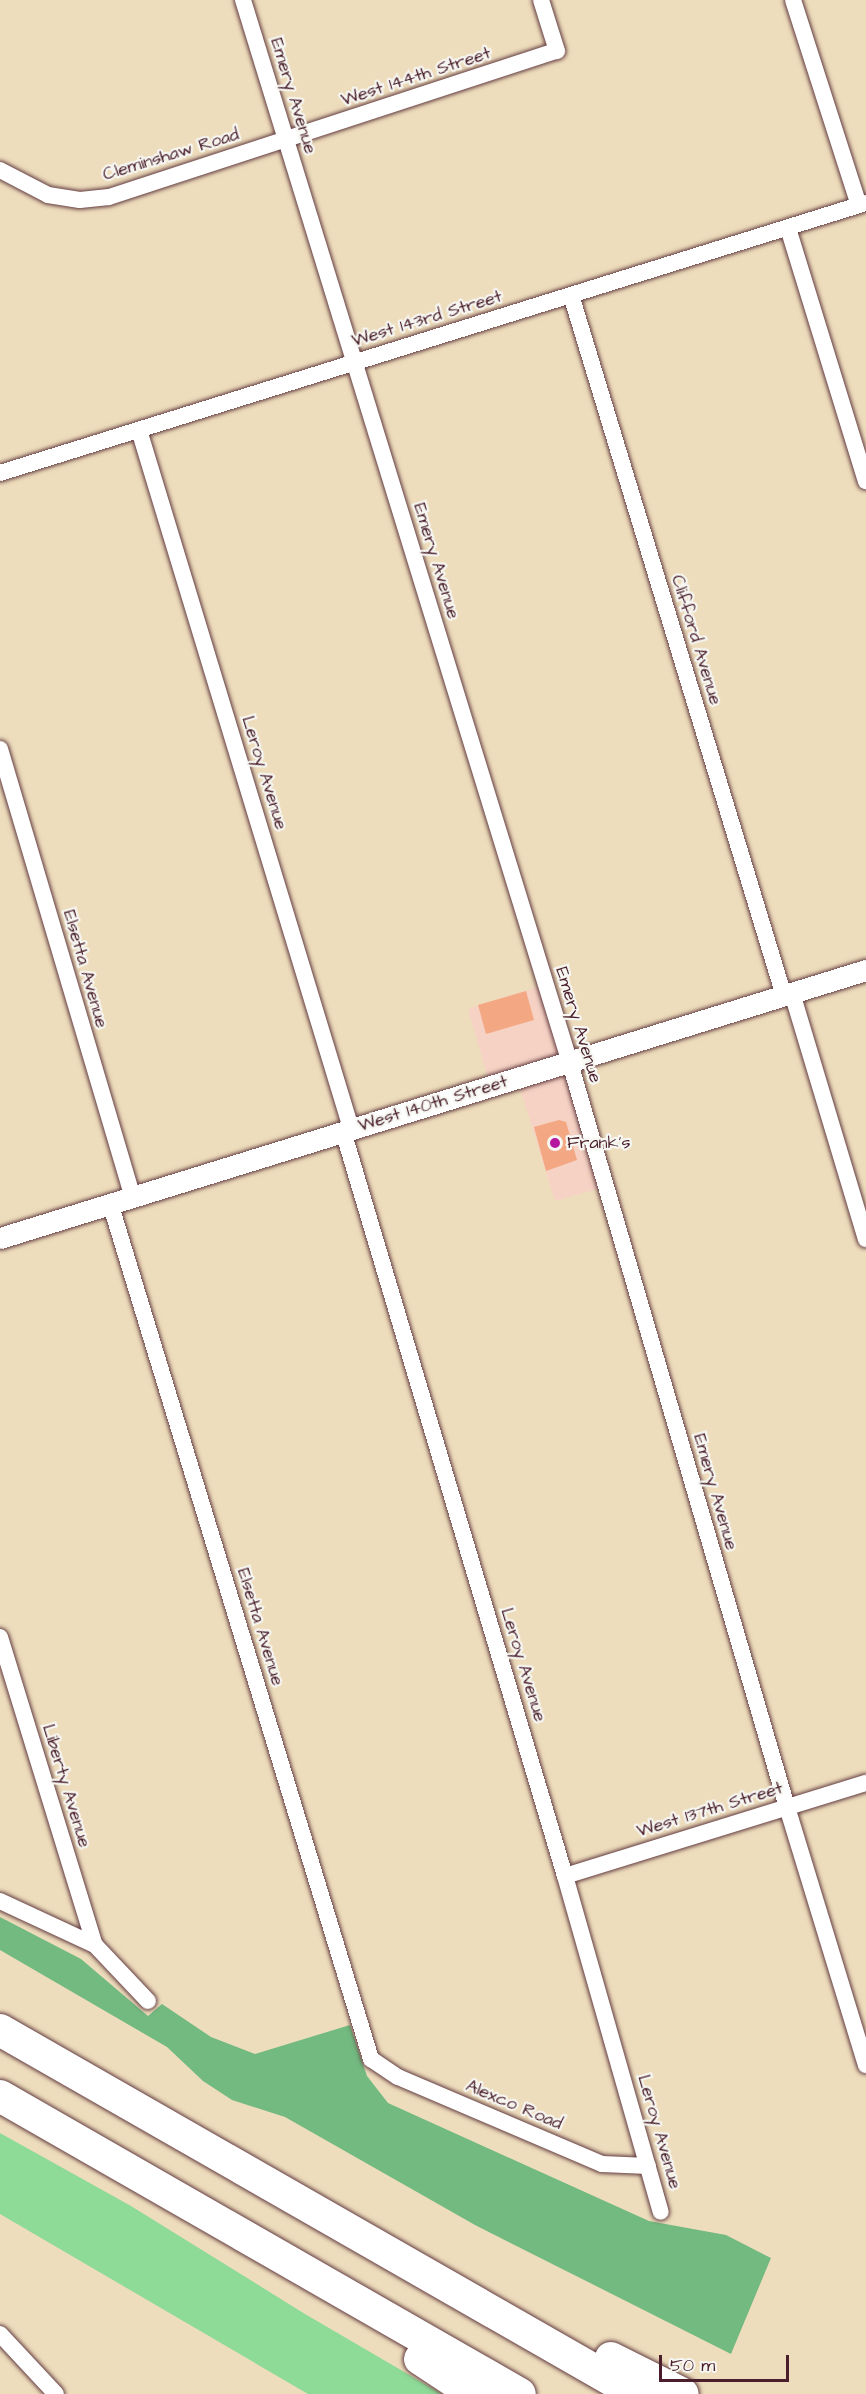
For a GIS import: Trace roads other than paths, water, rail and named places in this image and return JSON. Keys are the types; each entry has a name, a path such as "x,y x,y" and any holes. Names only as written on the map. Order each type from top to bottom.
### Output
{"highway":[{"path":"0,2030 636,2394"},
{"path":"0,2096 520,2394"},
{"path":"324,2215 683,2394"},
{"path":"221,2223 348,2312 473,2394"}],"street":[{"name":"Emery Avenue","path":"243,0 570,1063 787,1807 866,2065"},
{"name":"West 144th Street","path":"287,139 557,51 541,0"},
{"path":"793,0 862,204"},
{"name":"Cleminshaw Road","path":"0,170 48,195 80,200 109,197 287,139"},
{"name":"West 143rd Street","path":"0,473 862,204"},
{"path":"788,228 866,482"},
{"name":"Clifford Avenue","path":"571,295 866,1239"},
{"name":"Leroy Avenue","path":"139,430 347,1129 661,2212"},
{"name":"Elsetta Avenue","path":"0,749 133,1199"},
{"name":"West 140th Street","path":"0,1238 111,1206 347,1129 570,1063 866,970"},
{"name":"Elsetta Avenue","path":"111,1206 371,2059"},
{"name":"Liberty Avenue","path":"0,1637 95,1946"},
{"name":"West 137th Street","path":"565,1876 866,1783"},
{"path":"0,1901 95,1946 148,2001"},
{"name":"Alexco Road","path":"371,2059 398,2077 602,2164 648,2166"},
{"path":"0,2334 8,2352 56,2394"}],"place":[{"name":"Frank's","path":"555,1143"}]}
